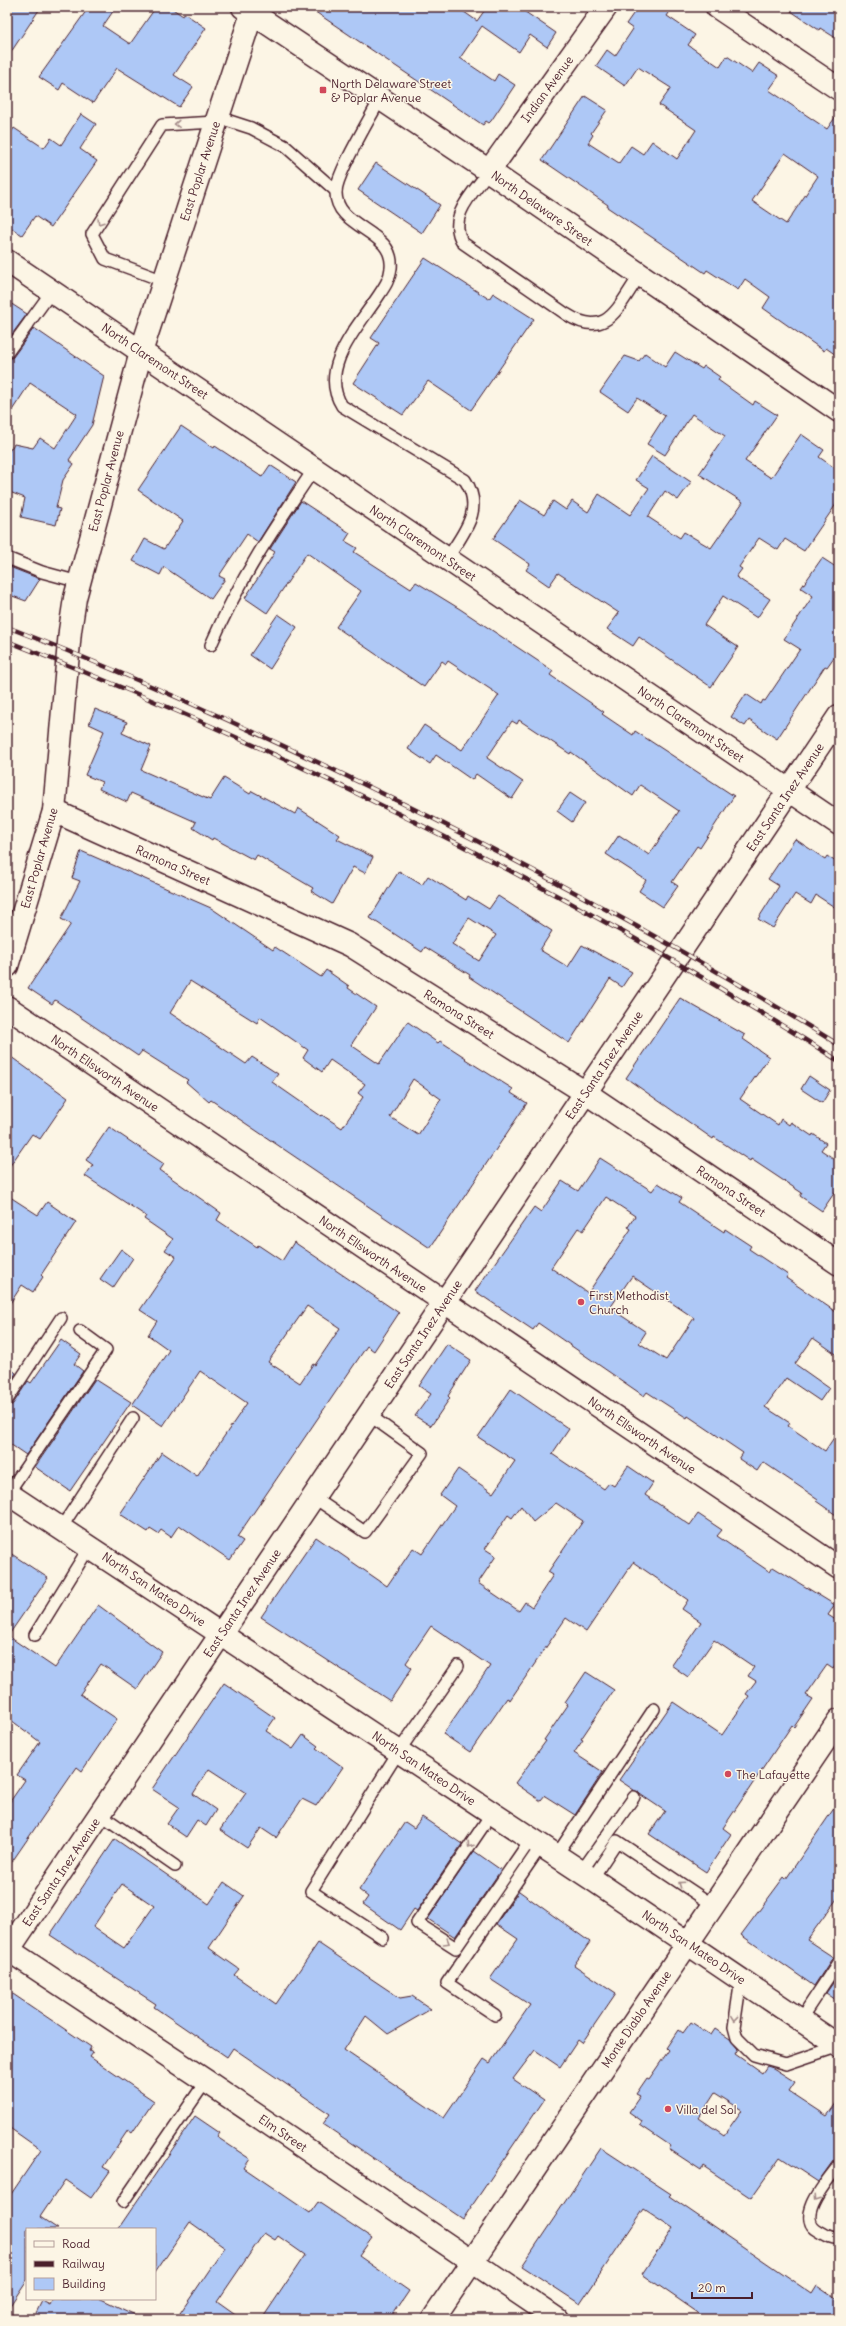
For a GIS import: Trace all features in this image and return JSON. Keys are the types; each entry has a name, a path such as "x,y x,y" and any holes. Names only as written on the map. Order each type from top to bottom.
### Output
{"street":[{"name":"Indian Avenue","path":"489,171 606,7"},
{"path":"717,7 839,89"},
{"name":"North Delaware Street","path":"250,9 380,99 489,171 839,412"},
{"name":"East Poplar Avenue","path":"7,966 54,811 70,631 79,582 141,352 217,120 250,9"},
{"name":"North Claremont Street","path":"7,261 839,824"},
{"name":"East Santa Inez Avenue","path":"7,1950 839,716"},
{"name":"Ramona Street","path":"54,811 350,945 586,1093 839,1264"},
{"name":"North Ellsworth Avenue","path":"7,1007 839,1568"},
{"name":"North San Mateo Drive","path":"7,1493 90,1546 586,1875 839,2046"},
{"name":"Monte Diablo Avenue","path":"433,2319 839,1720"},
{"name":"Elm Street","path":"7,1950 206,2081 556,2319"}],"lane":[{"path":"380,99 346,165 336,191 338,206 345,214 381,240 389,254 391,268 388,281 344,348 333,380 335,395 342,406 465,480 472,490 474,503 472,516 447,559"},
{"path":"164,281 105,258 92,234 162,125 217,120 251,128 285,146 336,191"},
{"path":"489,171 457,217 459,236 463,243 559,310 579,322 591,325 600,324 608,320 640,275"},
{"path":"7,353 52,291"},
{"path":"211,645 244,575 314,469"},
{"path":"7,558 42,572 79,582"},
{"path":"7,1400 61,1318"},
{"path":"7,1493 106,1350 80,1331"},
{"path":"313,1497 364,1532 422,1452 369,1415"},
{"path":"61,1528 133,1418"},
{"path":"35,1635 90,1546"},
{"path":"383,1938 311,1891 399,1751 458,1666"},
{"path":"492,1813 417,1923 456,1948 543,1847 654,1709"},
{"path":"586,1875 634,1797"},
{"path":"100,1814 175,1866"},
{"path":"586,1875 617,1841 713,1905"},
{"path":"495,2015 447,1983 543,1847"},
{"path":"800,2020 839,1961"},
{"path":"741,1979 734,2028 737,2038 754,2055 786,2064 839,2046"},
{"path":"123,2202 206,2081"},
{"path":"839,2164 812,2204 808,2215 816,2230 833,2239 839,2238"}],"building":[{"path":"7,7 41,7 7,58"},
{"path":"89,7 116,7 103,26 130,44 156,7 170,7 183,16 184,13 206,28 174,75 193,87 179,107 117,68 93,103 63,83 59,90 39,77"},
{"path":"308,7 457,7 477,21 487,7 518,7 556,33 547,47 530,35 519,52 482,26 460,58 494,81 498,74 515,85 491,121 489,123 486,121 483,125"},
{"path":"638,7 673,7 667,16 695,35 688,45 720,67 727,56 752,73 759,63 779,76 769,90 827,129 839,112 839,357 826,348 824,351 763,308 770,297 745,279 738,290 707,270 705,273 607,207 608,205 542,160 585,96 607,110 591,133 593,135 588,143 619,163 631,146 643,154 652,141 677,159 696,130 659,105 671,88 638,67 625,86 596,66 607,50 615,56 633,29 626,24","holes":["785,153 818,176 786,224 752,201"]},
{"path":"785,7 839,7 839,40 820,28 819,30"},
{"path":"81,114 96,124 80,149 97,161 51,227 35,216 22,235 7,225 7,138 14,128 44,148 51,138 61,145"},
{"path":"376,163 440,205 422,233 358,190"},
{"path":"425,258 489,299 493,293 534,319 471,410 428,381 403,415 353,383 379,343 371,338"},
{"path":"7,301 27,314 7,341"},
{"path":"34,328 104,376 92,425 69,460 74,464 63,480 56,508 60,509 56,525 21,517 25,498 7,491 7,454 14,444 33,448 40,438 55,448 77,414 30,383 7,418 7,360 13,357"},
{"path":"675,352 702,369 704,366 720,377 718,380 753,405 755,401 777,415 745,461 771,478 801,434 824,450 819,457 839,471 839,500 804,551 785,539 778,550 759,538 739,567 742,569 736,577 770,599 757,618 723,596 704,625 738,647 711,687 639,637 633,646 607,629 619,613 558,573 549,586 526,570 530,564 493,539 520,500 544,515 553,501 566,510 572,501 588,512 599,494 630,515 649,488 636,480 652,456 691,482 678,500 665,491 648,517 680,538 684,532 711,548 743,502 699,474 725,436 692,414 665,455 647,444 665,416 637,398 628,411 600,392 625,356 639,361 645,353 665,367"},
{"path":"181,426 262,477 270,465 296,482 258,542 247,534 219,576 225,579 211,599 164,567 160,575 133,561 145,539 164,549 183,521 138,490"},
{"path":"301,501 350,533 345,541 357,548 354,552 411,589 416,582 460,609 553,671 550,675 604,712 602,714 633,735 635,731 734,796 700,848 697,846 672,882 678,886 663,907 639,891 646,880 606,854 619,835 649,855 679,811 640,785 633,796 571,752 570,754 519,720 517,724 512,721 487,758 523,782 512,799 476,774 472,780 436,755 430,764 408,749 424,725 462,750 499,695 448,661 446,664 442,661 424,687 336,627 361,591 307,553 267,613 245,598 275,552 270,549"},
{"path":"822,558 839,569 839,650 827,667 825,666 777,739 749,720 745,726 731,717 746,694 761,704 763,700 765,701 800,649 784,639 813,596 801,588"},
{"path":"7,566 40,579 26,601 7,594"},
{"path":"278,614 297,627 270,669 250,655"},
{"path":"95,709 127,722 122,733 151,746 141,770 210,800 224,778 250,794 252,791 295,814 298,808 340,835 337,839 373,857 365,873 353,867 332,904 311,891 313,888 257,855 254,860 213,838 212,840 193,828 196,822 131,793 127,802 99,789 102,782 85,775 104,731 89,724"},
{"path":"570,793 585,803 572,822 557,811"},
{"path":"795,839 825,859 827,856 839,864 839,910 816,895 811,904 795,894 773,928 758,919 779,886 768,879"},
{"path":"81,851 211,908 273,950 275,947 321,977 326,970 349,986 348,988 376,1007 351,1045 379,1064 408,1022 438,1043 440,1041 466,1058 465,1059 513,1089 511,1093 527,1103 430,1248 211,1100 209,1102 186,1082 188,1080 142,1051 138,1056 55,1000 52,1004 28,988 71,924 61,919 80,881 72,878","holes":["190,981 257,1023 260,1017 308,1050 303,1058 322,1072 330,1060 365,1084 358,1093 363,1097 342,1128 322,1115 321,1116 272,1082 278,1074 252,1057 246,1064 170,1013","413,1079 441,1099 418,1135 390,1117"]},
{"path":"399,871 422,885 428,876 466,900 468,896 489,909 498,896 552,931 540,950 568,967 582,945 632,972 622,987 610,979 569,1043 469,977 470,975 425,947 422,952 370,918","holes":["469,918 496,935 479,961 452,944"]},
{"path":"680,998 745,1035 743,1039 769,1057 740,1099 778,1125 781,1119 789,1125 791,1122 812,1136 813,1134 826,1143 821,1150 839,1162 839,1186 822,1211 800,1196 802,1193 751,1159 750,1161 714,1137 713,1139 626,1078"},
{"path":"7,1054 68,1098 40,1139 32,1134 7,1170"},
{"path":"809,1076 830,1090 822,1103 801,1089"},
{"path":"109,1127 164,1164 160,1170 221,1213 217,1220 257,1247 258,1245 282,1261 294,1242 399,1313 374,1351 367,1346 237,1537 243,1541 230,1560 179,1525 171,1537 161,1530 158,1534 150,1529 148,1532 120,1514 162,1452 197,1476 247,1403 200,1371 163,1426 132,1405 169,1350 148,1335 157,1321 140,1310 176,1257 165,1250 173,1239 144,1219 146,1216 85,1176 93,1165 86,1160","holes":["307,1306 340,1328 315,1365 313,1364 300,1383 268,1362"]},
{"path":"600,1158 652,1191 658,1183 682,1198 679,1202 724,1232 725,1229 751,1246 749,1249 788,1275 786,1278 839,1314 839,1356 813,1338 795,1364 829,1388 820,1401 786,1378 765,1407 790,1423 788,1426 825,1451 839,1430 839,1517 816,1501 818,1499 763,1462 757,1471 739,1459 743,1453 688,1416 687,1418 647,1392 644,1396 538,1323 533,1330 475,1291 534,1207 541,1212 562,1181 578,1191","holes":["606,1197 635,1216 628,1227 631,1229 588,1293 551,1268 578,1228 583,1231","632,1276 694,1318 666,1360 639,1343 646,1332 610,1308"]},
{"path":"7,1195 38,1215 47,1202 76,1222 41,1275 43,1277 33,1292 22,1285 7,1308"},
{"path":"121,1249 133,1258 113,1288 100,1279"},
{"path":"61,1340 81,1354 74,1364 83,1371 26,1455 7,1442 7,1407 13,1404 28,1381 31,1383"},
{"path":"447,1344 471,1360 448,1396 450,1398 431,1426 415,1416 431,1394 419,1386"},
{"path":"7,1366 16,1373 7,1387"},
{"path":"95,1379 131,1402 70,1491 35,1467"},
{"path":"511,1389 569,1429 552,1454 604,1489 609,1483 614,1486 628,1466 653,1483 645,1495 690,1525 698,1514 722,1530 717,1536 770,1572 773,1567 835,1605 828,1615 839,1622 839,1660 833,1669 827,1665 806,1695 813,1699 794,1727 792,1725 723,1828 731,1834 706,1872 649,1834 665,1811 619,1780 673,1702 722,1735 749,1696 746,1694 756,1681 748,1676 754,1667 714,1640 688,1677 671,1665 701,1622 682,1609 688,1600 633,1562 586,1632 566,1618 510,1700 507,1698 470,1752 443,1734 490,1666 431,1626 406,1663 412,1668 390,1701 261,1617 316,1537 387,1586 413,1548 422,1554 455,1506 440,1495 458,1469 493,1493 515,1461 478,1437","holes":["556,1503 583,1521 548,1572 553,1575 532,1607 525,1602 519,1611 478,1583 496,1556 485,1549 508,1515 512,1518 521,1506 533,1522"]},
{"path":"7,1551 48,1578 8,1636 55,1668 98,1605 162,1652 137,1689 101,1664 80,1694 117,1719 82,1771 77,1767 7,1869 7,1806 25,1780 17,1775 40,1742 7,1717"},
{"path":"586,1672 614,1690 581,1739 583,1740 574,1753 603,1772 575,1815 545,1796 541,1801 515,1783 546,1741 544,1740 568,1705 565,1703"},
{"path":"224,1683 275,1718 266,1731 293,1749 303,1735 318,1746 316,1748 343,1767 316,1806 302,1799 276,1838 261,1828 247,1848 220,1830 246,1793 209,1769 193,1794 216,1810 206,1826 197,1820 186,1837 167,1824 179,1807 152,1789"},
{"path":"839,1801 839,1896 807,1940 833,1957 814,1986 741,1935 784,1877 786,1879"},
{"path":"422,1817 462,1844 417,1911 414,1909 400,1930 363,1904 368,1897 359,1890 405,1822 414,1828"},
{"path":"115,1839 209,1904 224,1882 244,1896 209,1948 239,1969 234,1975 276,2004 318,1943 400,1998 412,1996 431,2009 388,2034 366,2016 344,2050 444,2118 484,2059 490,2063 530,2005 490,1979 518,1939 496,1924 519,1891 590,1942 574,1965 616,1993 582,2043 578,2040 560,2067 535,2050 513,2079 544,2100 463,2219 323,2124 330,2114 233,2048 227,2057 154,2007 156,2004 50,1935","holes":["122,1884 154,1906 124,1948 93,1927"]},
{"path":"474,1851 501,1870 455,1937 428,1919"},
{"path":"838,1976 839,1977 839,2002 826,1993"},
{"path":"7,1990 91,2047 89,2051 93,2053 90,2057 154,2101 132,2133 128,2130 103,2167 110,2171 91,2198 65,2180 40,2217 56,2228 26,2228 26,2282 7,2310 7,2200 41,2150 7,2126"},
{"name":"Villa del Sol","path":"691,2022 711,2035 715,2029 730,2039 738,2049 735,2054 762,2073 767,2066 773,2068 795,2082 789,2091 827,2116 839,2099 839,2158 833,2161 818,2182 780,2157 751,2198 703,2166 701,2170 669,2149 671,2146 640,2125 642,2121 629,2112 640,2096 636,2094 647,2078 649,2079 669,2050 667,2048 679,2030 683,2033","holes":["715,2093 742,2110 724,2135 699,2118"]},
{"path":"195,2116 220,2133 217,2137 250,2159 244,2168 310,2213 318,2202 372,2238 359,2256 409,2291 390,2319 262,2319 305,2255 278,2236 275,2240 264,2233 217,2302 241,2319 176,2319 225,2247 190,2222 156,2272 156,2228 119,2228"},
{"path":"601,2148 671,2194 669,2196 812,2294 817,2286 839,2301 839,2319 707,2319 642,2274 673,2228 644,2209 580,2304 522,2266"},
{"path":"52,2300 103,2300 144,2319 33,2319 42,2301 50,2305"}],"railway":[{"path":"7,627 62,648 223,718 329,767 434,819 537,872 690,956 839,1045"},
{"path":"7,641 222,731 433,831 537,885 639,941 740,1000 839,1061"}],"place":[{"name":"North Delaware Street & Poplar Avenue","path":"323,90"},
{"name":"First Methodist Church","path":"581,1302"},
{"name":"The Lafayette","path":"728,1774"},
{"name":"Villa del Sol","path":"668,2109"}]}
